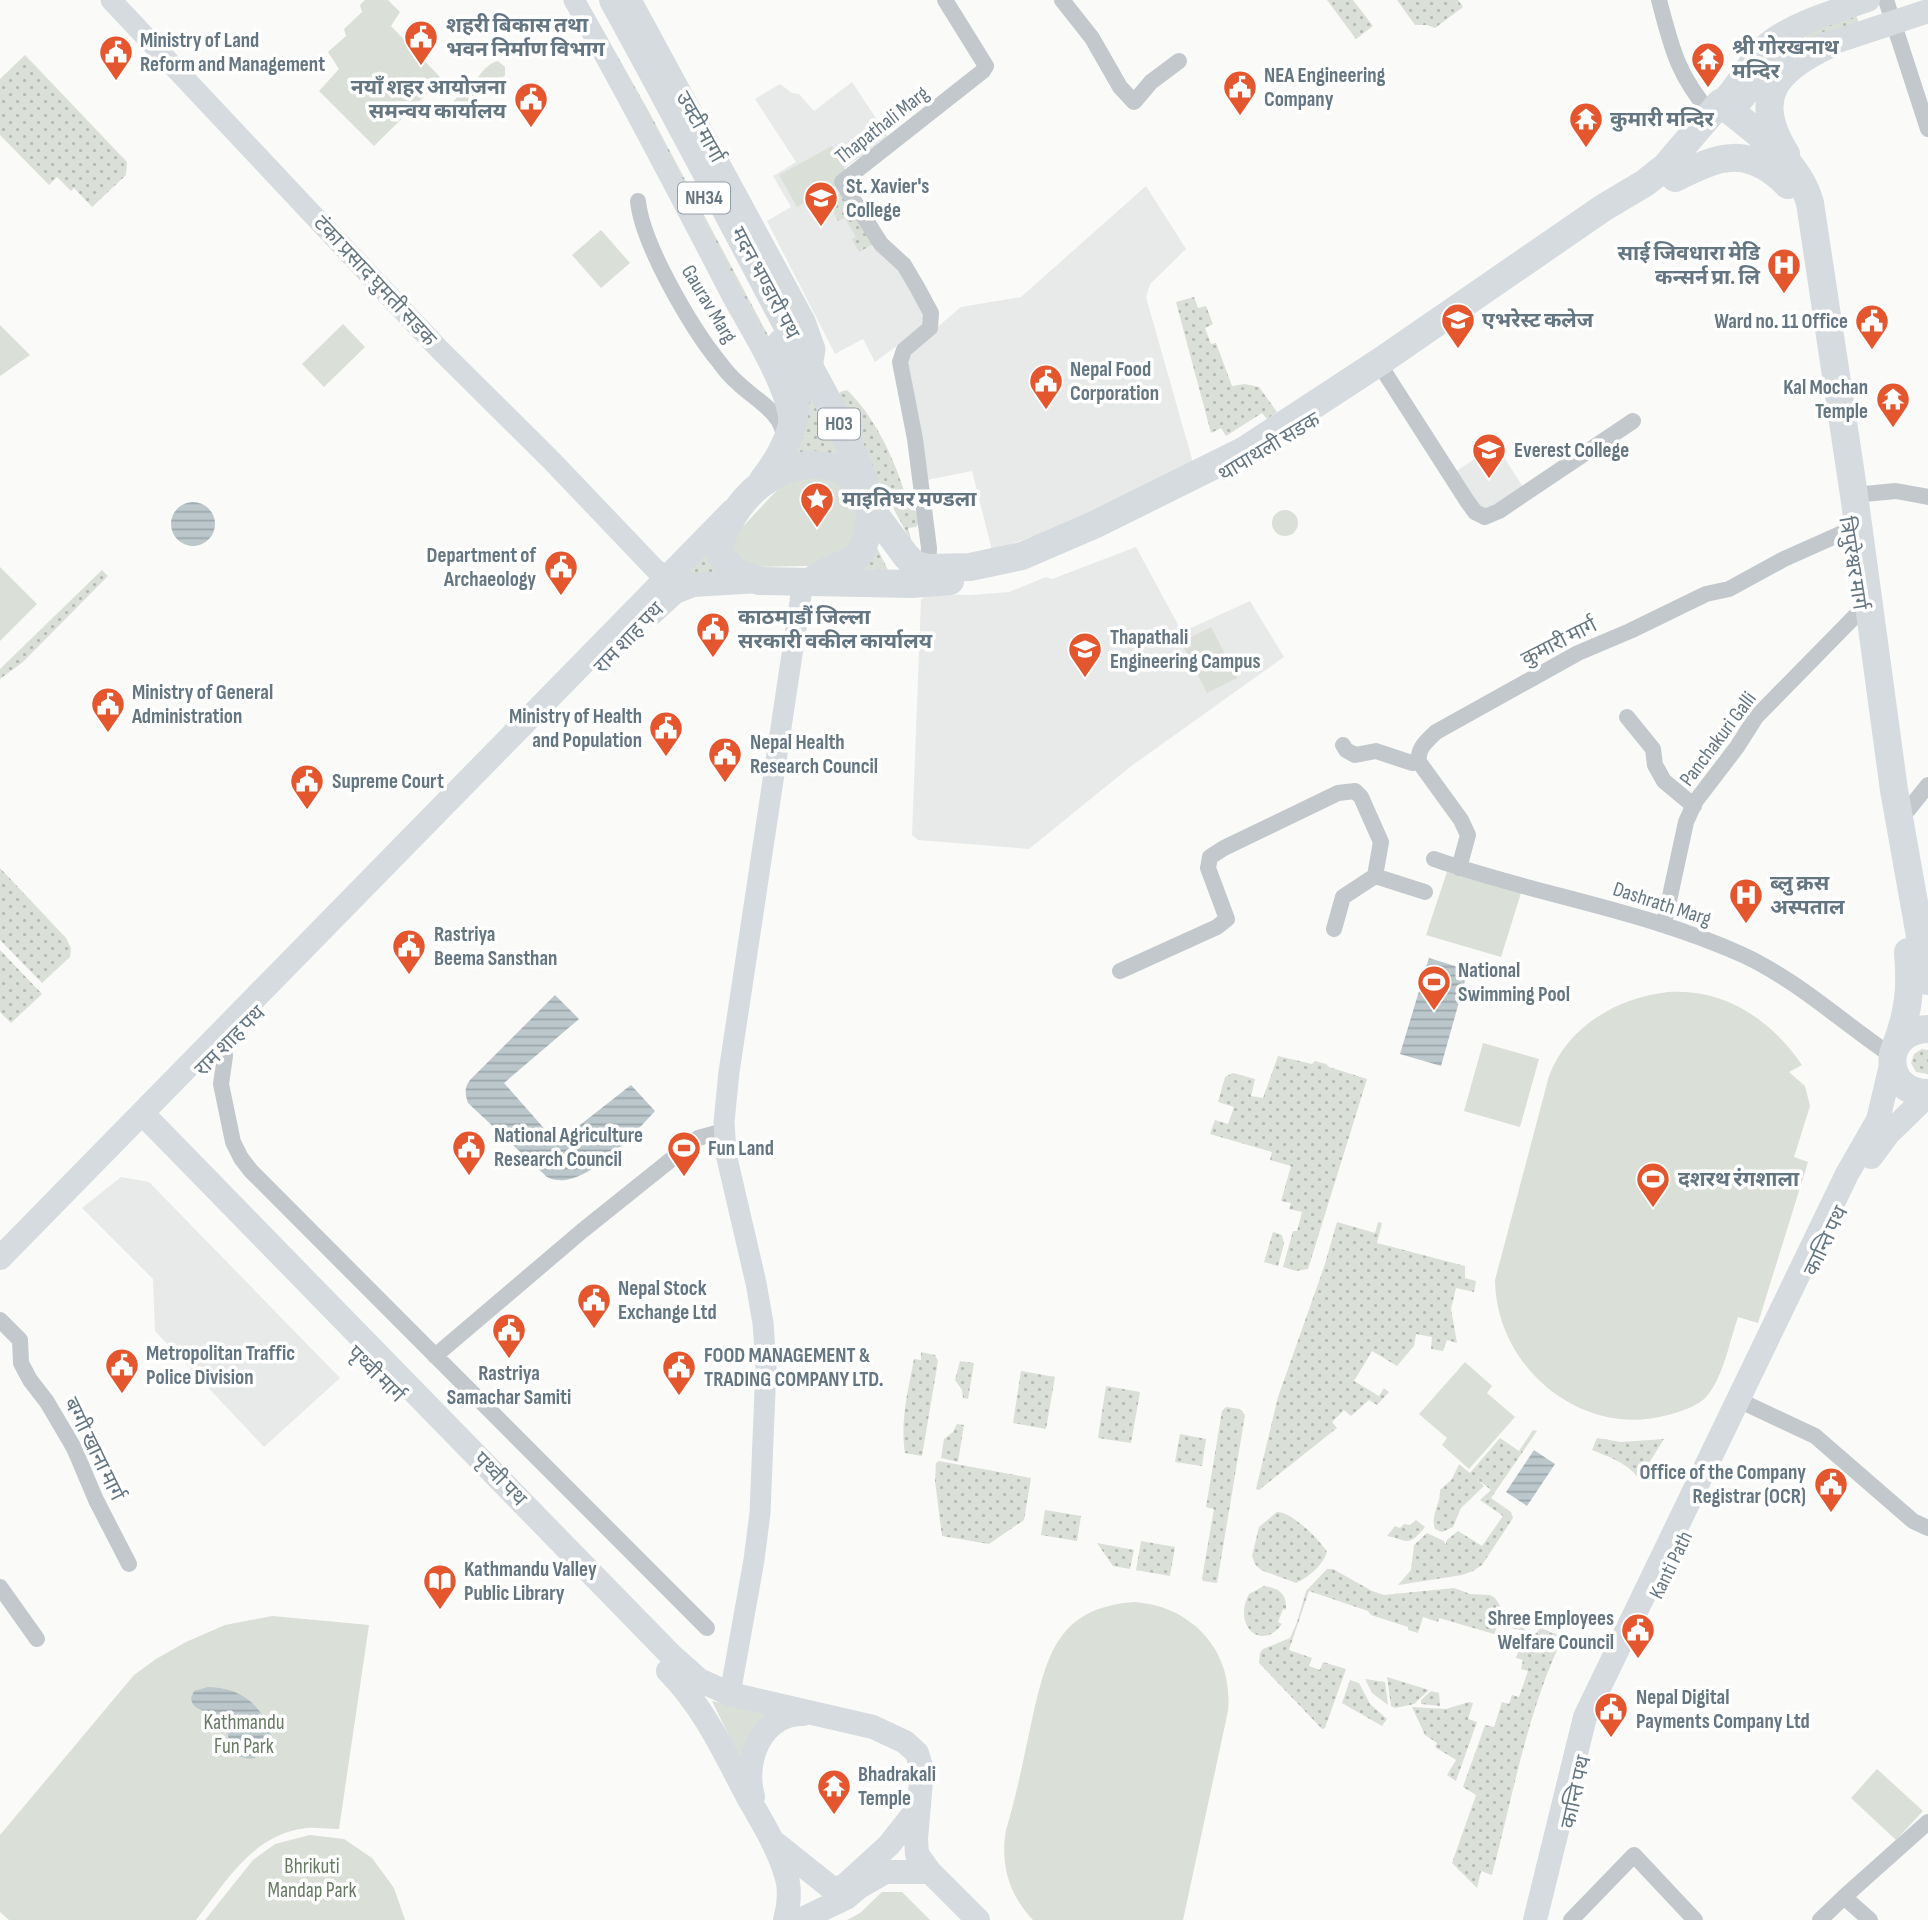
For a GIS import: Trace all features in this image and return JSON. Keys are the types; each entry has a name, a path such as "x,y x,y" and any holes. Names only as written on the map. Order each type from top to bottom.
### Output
{"highway":[{"name":"मदन भण्डारी पथ","path":"597,0 784,350 794,376 797,401 786,443 773,467 753,491"},
{"name":"मदन भण्डारी पथ","path":"613,0 697,153 853,453 870,513"},
{"path":"1793,181 1769,121 1771,94 1779,78 1828,46"},
{"path":"1670,172 1689,165 1717,110"},
{"name":"त्रिपुरेश्वर मार्ग","path":"1717,110 1780,154 1793,181 1893,816 1928,981"},
{"path":"1670,172 1735,156 1752,159 1793,181"},
{"name":"थापाथली सडक","path":"920,576 1022,556 1094,525 1245,450 1381,361 1584,221 1670,172"},
{"name":"थापाथली सडक","path":"806,582 920,576 994,577 1023,569 1207,485 1292,435 1385,373 1670,172"},
{"name":"त्रिपुरेश्वर मार्ग","path":"1793,181 1808,195 1812,213 1854,495 1907,937 1911,988 1905,1023 1893,1055"},
{"path":"870,513 862,549 853,559 806,582 759,580 726,564 720,551 727,526 753,491 787,469 814,464 845,474 859,485 870,513 915,565 920,576"},
{"path":"1928,1029 1908,1033 1893,1055 1897,1079 1911,1091 1928,1094"}],"main road":[{"path":"1717,110 1749,65 1771,41 1787,31 1868,0"},
{"path":"1717,110 1745,96 1775,65 1791,56 1928,11"},
{"path":"679,576 753,491"},
{"path":"679,576 759,580"},
{"name":"राम शाह पथ","path":"0,1258 223,1048 436,837 661,603 676,592 679,576"},
{"name":"राम शाह पथ","path":"0,1278 140,1124 679,576"},
{"path":"1535,1920 1585,1717 1860,1151 1878,1120 1893,1055"},
{"name":"कान्ति पथ","path":"1749,1405 1852,1187 1888,1134 1928,1094"},
{"name":"पृथ्वी मार्ग","path":"140,1124 626,1619 699,1680 730,1694 815,1714"},
{"name":"Kanti Path","path":"1593,1724 1749,1405"},
{"path":"626,1619 687,1690 708,1722 758,1815 786,1872 788,1888 785,1920"},
{"path":"758,1815 749,1785 750,1765 754,1748 765,1731 779,1718 792,1714 815,1714 873,1727 905,1742 917,1753 922,1770 917,1854 930,1872 978,1920"},
{"name":"कान्ति पथ","path":"1545,1920 1593,1724"},
{"path":"771,1841 829,1886 844,1886 889,1845 919,1806"},
{"path":"800,1920 846,1898 885,1872 930,1872"}],"street":[{"name":"टंका प्रसाद घुमती सडक","path":"111,0 439,349 645,557 679,576"},
{"path":"574,0 766,359 789,417 786,443"},
{"name":"उक्टी मार्गा","path":"631,0 805,321 815,349 815,358 807,362"},
{"name":"Thapathali Marg","path":"920,576 929,548 915,439 900,362 904,350 930,328 931,313 904,265 881,244 842,183 970,83 986,66 945,0"},
{"path":"1062,0 1092,38 1120,87 1133,102 1151,82 1179,61"},
{"path":"1659,0 1675,59 1717,110"},
{"path":"1886,0 1928,129"},
{"name":"Gaurav Marg","path":"638,201 647,236 697,334 738,383 773,413 784,429 786,443"},
{"path":"1385,373 1467,501 1475,512 1485,517 1499,511 1633,421"},
{"path":"1854,495 1896,491 1928,497"},
{"name":"कुमारी मार्ग","path":"1419,762 1418,754 1436,732 1578,653 1706,594 1729,589 1784,559 1840,534 1849,533"},
{"path":"730,1694 760,1513 766,1366 763,1323 756,1283 729,1172 724,1126 729,1072 806,582"},
{"name":"Panchakuri Galli","path":"1664,924 1686,822 1694,806 1756,717 1861,610"},
{"path":"1627,717 1653,749 1655,765 1664,780 1694,806"},
{"path":"1343,745 1355,755 1376,751 1412,763 1419,762 1461,820 1468,835 1459,868"},
{"path":"1893,816 1916,802 1928,785"},
{"path":"1120,971 1217,927 1227,919 1208,868 1210,857 1338,793 1355,791 1361,797 1381,842 1375,876 1343,897 1334,929"},
{"name":"Dashrath Marg","path":"1434,859 1664,924 1747,957 1893,1055"},
{"path":"1375,876 1425,892"},
{"path":"223,1048 225,1056 220,1084 233,1142 241,1158 707,1628"},
{"path":"432,1353 698,1138 724,1126"},
{"name":"बग्गी खाना मार्ग","path":"0,1320 20,1340 21,1363 75,1448 91,1490 128,1564"},
{"path":"1749,1405 1815,1436 1913,1521 1928,1528"},
{"path":"0,1587 37,1639"},
{"path":"1820,1920 1928,1822"},
{"path":"1571,1920 1634,1855 1695,1920"},
{"path":"1844,1897 1870,1920"}],"shaded area":[{"name":"St. Xavier's College","path":"852,82 889,138 841,170 904,265 925,314 921,328 875,362 863,339 835,354 767,221 791,207 773,176 796,162 755,99 780,84 792,93 799,94 814,111"},
{"name":"Nepal Food Corporation","path":"1146,186 1186,249 1150,284 1146,297 1194,466 1063,526 1005,546 993,554 972,471 927,480 903,356 961,307 1021,297"},
{"name":"Everest College","path":"1496,445 1523,487 1482,512 1455,472"},
{"path":"193,502 209,508 215,524 209,540 193,546 177,540 171,524 177,508"},
{"name":"Thapathali Engineering Campus","path":"1136,547 1182,632 1250,601 1284,657 1130,767 1029,849 918,840 912,835 921,600 927,594 1009,592 1046,577 1052,579"},
{"name":"National Swimming Pool","path":"1429,958 1468,970 1441,1066 1400,1054"},
{"path":"555,995 579,1019 504,1083 557,1143 631,1085 655,1111 606,1159 575,1178 561,1180 547,1177 468,1103 466,1097 470,1080"},
{"path":"121,1177 149,1182 340,1378 264,1447 155,1331 153,1279 82,1208"},
{"path":"1534,1450 1555,1464 1527,1506 1506,1492"},
{"path":"208,1687 239,1694 258,1709 271,1733 268,1748 264,1753 249,1759 233,1752 223,1721 196,1707 191,1698 194,1691"}],"green space":[{"path":"365,0 388,0 400,12 391,26 442,79 374,146 319,91 339,69 328,52 346,36 344,29 362,12 360,5"},
{"path":"586,0 770,339 775,359"},
{"path":"1327,0 1353,0 1373,26 1356,39"},
{"path":"1397,0 1458,0 1463,7 1435,28 1415,25"},
{"path":"1855,13 1860,25 1769,60 1792,40"},
{"path":"25,55 127,162 126,175 92,207 74,188 71,191 57,177 49,185 0,135 0,79"},
{"path":"498,61 505,67 505,75 490,90 482,90 476,82 477,79 488,66"},
{"path":"471,88 478,94 479,101 469,111 461,114 454,108 453,102 463,91"},
{"path":"832,146 850,178 797,207 779,175"},
{"path":"849,188 879,241 859,252 852,239 856,237 845,218 838,221 827,200"},
{"path":"601,230 630,263 601,288 572,255"},
{"path":"1194,297 1198,308 1206,306 1213,324 1205,328 1211,344 1216,343 1232,386 1245,384 1259,387 1277,412 1267,419 1262,413 1226,436 1221,428 1211,433 1176,302"},
{"path":"343,324 365,347 324,387 302,364"},
{"path":"0,325 30,355 0,376"},
{"path":"804,383 853,458 794,458"},
{"path":"847,390 878,430 893,461 910,509 918,512 920,521 916,527 908,528 912,543 841,411 838,397 840,392"},
{"path":"805,474 839,482 860,505 859,542 810,566 750,567 727,547 732,538 779,488"},
{"path":"1285,510 1294,514 1298,523 1294,532 1285,536 1276,532 1272,523 1276,514"},
{"path":"712,544 725,575 680,575"},
{"path":"877,548 888,570 857,569"},
{"path":"0,567 37,604 0,641"},
{"path":"102,570 108,576 23,662 0,679 0,669"},
{"path":"1211,627 1237,678 1207,693 1181,642"},
{"path":"0,868 66,938 71,948 70,957 42,983 0,940"},
{"path":"1447,872 1521,893 1501,957 1426,935"},
{"path":"0,950 42,994 11,1023 0,1012"},
{"name":"दशरथ रंगशाला","path":"1668,992 1709,995 1727,1001 1761,1021 1790,1049 1802,1065 1789,1072 1805,1086 1810,1106 1794,1157 1808,1162 1758,1323 1738,1317 1722,1369 1713,1388 1703,1400 1668,1415 1636,1420 1604,1416 1575,1406 1549,1389 1527,1367 1510,1341 1499,1312 1495,1280 1549,1076 1557,1058 1568,1043 1596,1018 1631,1001"},
{"path":"1483,1043 1539,1059 1520,1127 1464,1111"},
{"path":"1922,1049 1928,1050 1928,1074 1916,1072 1911,1063 1914,1054"},
{"path":"1278,1056 1312,1064 1315,1061 1367,1079 1308,1269 1296,1271 1283,1267 1293,1231 1297,1231 1302,1212 1289,1209 1291,1203 1281,1201 1291,1166 1270,1160 1272,1152 1210,1134 1215,1120 1228,1124 1234,1107 1218,1102 1225,1077 1233,1073 1255,1079 1251,1096 1263,1098"},
{"path":"1337,1222 1375,1233 1378,1222 1382,1223 1377,1243 1465,1266 1465,1278 1476,1281 1474,1292 1456,1288 1451,1309 1457,1343 1447,1340 1443,1351 1431,1349 1432,1337 1416,1334 1414,1346 1397,1366 1372,1351 1354,1381 1379,1396 1384,1388 1389,1392 1377,1405 1369,1400 1351,1416 1344,1410 1332,1422 1337,1428 1259,1490 1256,1489 1278,1397"},
{"path":"1273,1232 1282,1235 1284,1244 1278,1266 1264,1262"},
{"path":"921,1352 935,1355 938,1361 922,1456 905,1453 903,1429 914,1359 921,1360"},
{"path":"960,1361 974,1363 968,1399 963,1398 962,1390 955,1380"},
{"path":"1465,1362 1492,1386 1487,1393 1515,1417 1469,1469 1442,1445 1447,1438 1419,1414"},
{"path":"1021,1371 1055,1377 1046,1429 1013,1423"},
{"path":"1106,1386 1140,1392 1131,1443 1098,1438"},
{"path":"1226,1407 1240,1409 1245,1415 1217,1583 1203,1581 1202,1578 1214,1509 1206,1507 1222,1411"},
{"path":"957,1424 964,1425 958,1462 941,1458 944,1439 953,1432"},
{"path":"1533,1430 1537,1431 1491,1498 1511,1512 1513,1518 1482,1565 1462,1575 1398,1585 1411,1570 1414,1545 1427,1533 1444,1541 1445,1546 1447,1540 1458,1531 1482,1546 1503,1516 1480,1500 1491,1490 1476,1478 1484,1486 1461,1508 1453,1527 1442,1532 1435,1529 1434,1524 1440,1490 1452,1479 1459,1464 1470,1473 1500,1438 1519,1451"},
{"path":"1180,1434 1206,1439 1202,1466 1175,1462"},
{"path":"1597,1438 1621,1442 1664,1439 1639,1479 1624,1465 1592,1450"},
{"path":"939,1461 1031,1478 1024,1520 989,1544 942,1536 935,1481 936,1463"},
{"path":"1045,1510 1081,1516 1077,1541 1041,1535"},
{"path":"1277,1512 1297,1521 1327,1552 1315,1570 1296,1583 1261,1570 1252,1556 1259,1527"},
{"path":"1416,1520 1425,1527 1415,1538 1408,1541 1387,1536 1395,1526 1400,1528"},
{"path":"1141,1541 1175,1547 1170,1576 1136,1570"},
{"path":"1097,1543 1134,1550 1130,1569 1113,1566"},
{"path":"1327,1569 1333,1569 1384,1595 1454,1588 1470,1594 1490,1595 1502,1609 1522,1620 1525,1631 1498,1625 1494,1634 1439,1618 1438,1622 1423,1617 1418,1633 1371,1615 1368,1611 1309,1591 1289,1650 1312,1658 1309,1666 1320,1670 1323,1662 1346,1669 1325,1728 1322,1729 1259,1663 1263,1649 1290,1638 1306,1591"},
{"path":"1264,1586 1281,1593 1286,1604 1286,1610 1283,1609 1278,1622 1282,1624 1266,1636 1252,1632 1244,1616 1249,1594"},
{"path":"1134,1602 1155,1605 1174,1612 1205,1636 1224,1670 1228,1690 1228,1711 1183,1920 1033,1920 1012,1890 1004,1843 1043,1675 1060,1639 1072,1625 1088,1614 1108,1606"},
{"name":"Kathmandu Fun Park","path":"272,1616 369,1625 339,1829 306,1828 287,1832 271,1840 242,1862 196,1920 9,1920 0,1912 0,1835 134,1675 186,1642 225,1625"},
{"path":"1541,1628 1563,1637 1550,1665 1530,1724 1492,1875 1481,1871 1477,1888 1452,1863 1476,1795 1463,1787 1485,1725 1494,1727 1502,1702 1509,1704 1512,1695 1519,1697 1528,1671 1521,1669 1523,1660 1516,1658 1519,1650"},
{"path":"1387,1677 1429,1690 1414,1704 1395,1708 1391,1706"},
{"path":"1365,1679 1385,1682 1388,1705 1372,1693"},
{"path":"1350,1680 1359,1683 1370,1704 1387,1719 1382,1726 1342,1703"},
{"path":"1431,1691 1439,1693 1440,1706 1421,1704 1421,1700"},
{"path":"712,1701 775,1714 742,1763"},
{"path":"1473,1703 1468,1719 1477,1722 1456,1781 1447,1775 1456,1760 1435,1747 1437,1743 1425,1735 1412,1707 1446,1709"},
{"path":"1877,1769 1923,1811 1896,1840 1851,1798"},
{"name":"Bhrikuti Mandap Park","path":"310,1835 344,1839 372,1858 394,1888 405,1920 205,1920 253,1860 275,1844"},
{"path":"882,1892 902,1892 930,1920 847,1920 860,1913"}],"place":[{"name":"शहरी बिकास तथा भवन निर्माण विभाग","path":"421,67"},
{"name":"Ministry of Land Reform and Management","path":"116,82"},
{"name":"श्री गोरखनाथ मन्दिर","path":"1708,89"},
{"name":"NEA Engineering Company","path":"1240,117"},
{"name":"नयाँ शहर आयोजना समन्वय कार्यालय","path":"531,129"},
{"name":"कुमारी मन्दिर","path":"1586,149"},
{"name":"St. Xavier's College","path":"821,228"},
{"name":"साई जिवधारा मेडि कन्सर्न प्रा. लि","path":"1784,295"},
{"name":"एभरेस्ट कलेज","path":"1458,350"},
{"name":"Ward no. 11 Office","path":"1872,351"},
{"name":"Nepal Food Corporation","path":"1046,411"},
{"name":"Kal Mochan Temple","path":"1893,429"},
{"name":"Everest College","path":"1489,480"},
{"name":"माइतिघर मण्डला","path":"817,529"},
{"name":"Department of Archaeology","path":"561,597"},
{"name":"काठमाडौं जिल्ला सरकारी वकील कार्यालय","path":"713,659"},
{"name":"Thapathali Engineering Campus","path":"1085,679"},
{"name":"Ministry of General Administration","path":"108,734"},
{"name":"Ministry of Health and Population","path":"666,758"},
{"name":"Nepal Health Research Council","path":"725,784"},
{"name":"Supreme Court","path":"307,811"},
{"name":"ब्लु क्रस अस्पताल","path":"1746,925"},
{"name":"Rastriya Beema Sansthan","path":"409,976"},
{"name":"National Swimming Pool","path":"1434,1012"},
{"name":"National Agriculture Research Council","path":"469,1177"},
{"name":"Fun Land","path":"684,1178"},
{"name":"दशरथ रंगशाला","path":"1653,1209"},
{"name":"Nepal Stock Exchange Ltd","path":"594,1330"},
{"name":"Rastriya Samachar Samiti","path":"509,1360"},
{"name":"Metropolitan Traffic Police Division","path":"122,1395"},
{"name":"FOOD MANAGEMENT & TRADING COMPANY LTD.","path":"679,1397"},
{"name":"Office of the Company Registrar (OCR)","path":"1831,1514"},
{"name":"Kathmandu Valley Public Library","path":"440,1611"},
{"name":"Shree Employees Welfare Council","path":"1638,1660"},
{"name":"Nepal Digital Payments Company Ltd","path":"1611,1739"},
{"name":"Bhadrakali Temple","path":"834,1816"}]}
